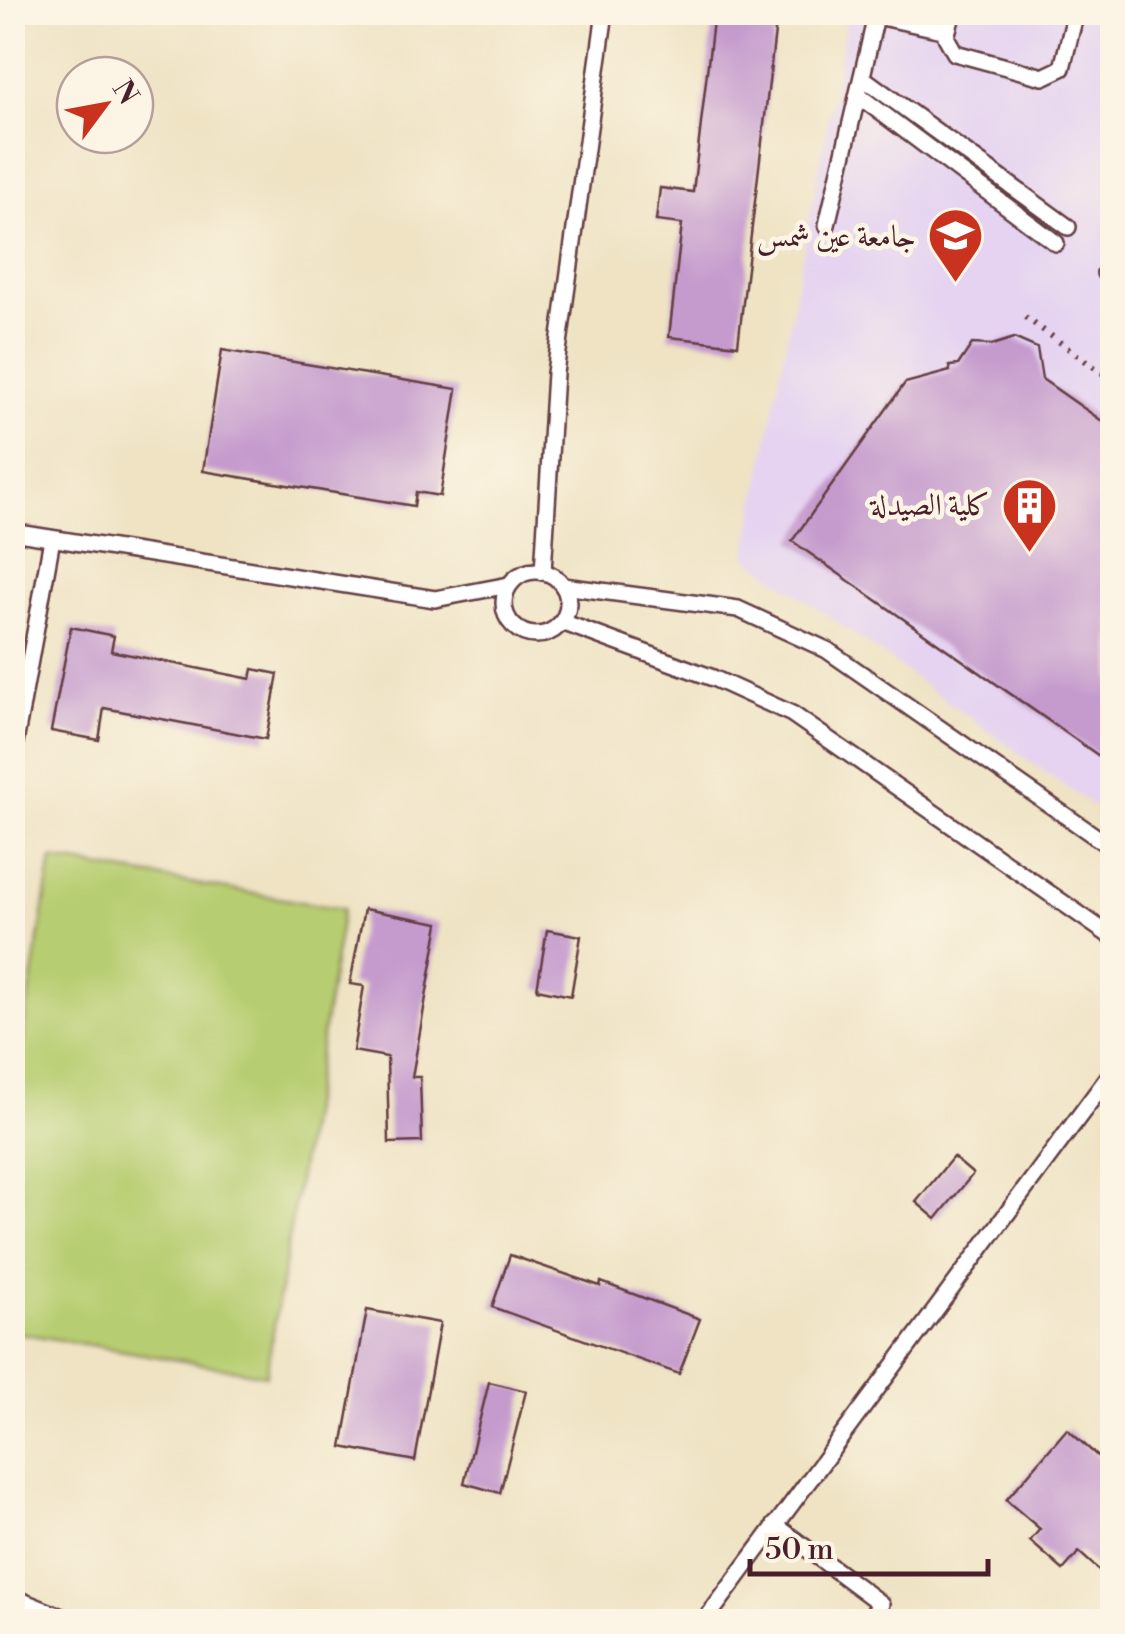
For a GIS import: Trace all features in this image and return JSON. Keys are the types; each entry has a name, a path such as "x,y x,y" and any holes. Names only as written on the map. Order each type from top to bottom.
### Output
{"lane":[{"path":"543,572 555,373 605,12"},
{"path":"953,12 947,32 950,49 961,56 1048,77 1062,68 1076,12"},
{"path":"827,226 877,14 947,32"},
{"path":"864,78 1068,227"},
{"path":"859,96 1056,242"},
{"path":"12,532 434,599 510,585 530,571 543,572 563,586 738,609 827,650 1112,848"},
{"path":"12,758 52,539"},
{"path":"510,585 504,609 518,629 542,635 562,622 568,598 563,586"},
{"path":"562,622 713,678 792,714 1112,937"},
{"path":"704,1622 1112,1072"},
{"path":"774,1525 881,1604 868,1622"},
{"path":"12,1596 74,1622"}],"path":[{"path":"1024,317 1112,380"}],"shaded area":[{"name":"جامعة عين شمس","path":"848,13 1112,13 1112,820 746,557"}],"green space":[{"path":"52,859 343,909 266,1375 13,1332 13,1097"}],"building":[{"path":"714,12 774,12 776,23 738,345 669,337 682,224 656,221 660,188 693,192"},
{"name":"كلية الصيدلة","path":"1014,338 1037,348 1042,379 1112,428 1112,765 792,541 905,383 950,371 949,366 958,365 972,344 992,345"},
{"path":"222,350 457,389 440,496 416,492 414,506 203,471"},
{"path":"71,627 114,636 111,651 251,679 253,669 278,674 266,739 104,708 99,740 51,731"},
{"path":"364,909 439,923 412,1077 420,1077 422,1142 389,1143 387,1057 353,1051 364,986 350,984"},
{"path":"547,930 581,936 571,996 537,989"},
{"path":"953,1157 973,1174 936,1219 916,1202"},
{"path":"510,1255 600,1286 601,1282 700,1319 679,1374 492,1307"},
{"path":"367,1310 440,1323 415,1461 342,1447"},
{"path":"489,1382 526,1391 500,1493 464,1483"},
{"path":"1067,1429 1112,1469 1112,1582 1079,1552 1063,1570 1030,1541 1040,1529 1006,1500"}],"place":[{"name":"جامعة عين شمس","path":"955,285"},
{"name":"كلية الصيدلة","path":"1029,554"}]}
